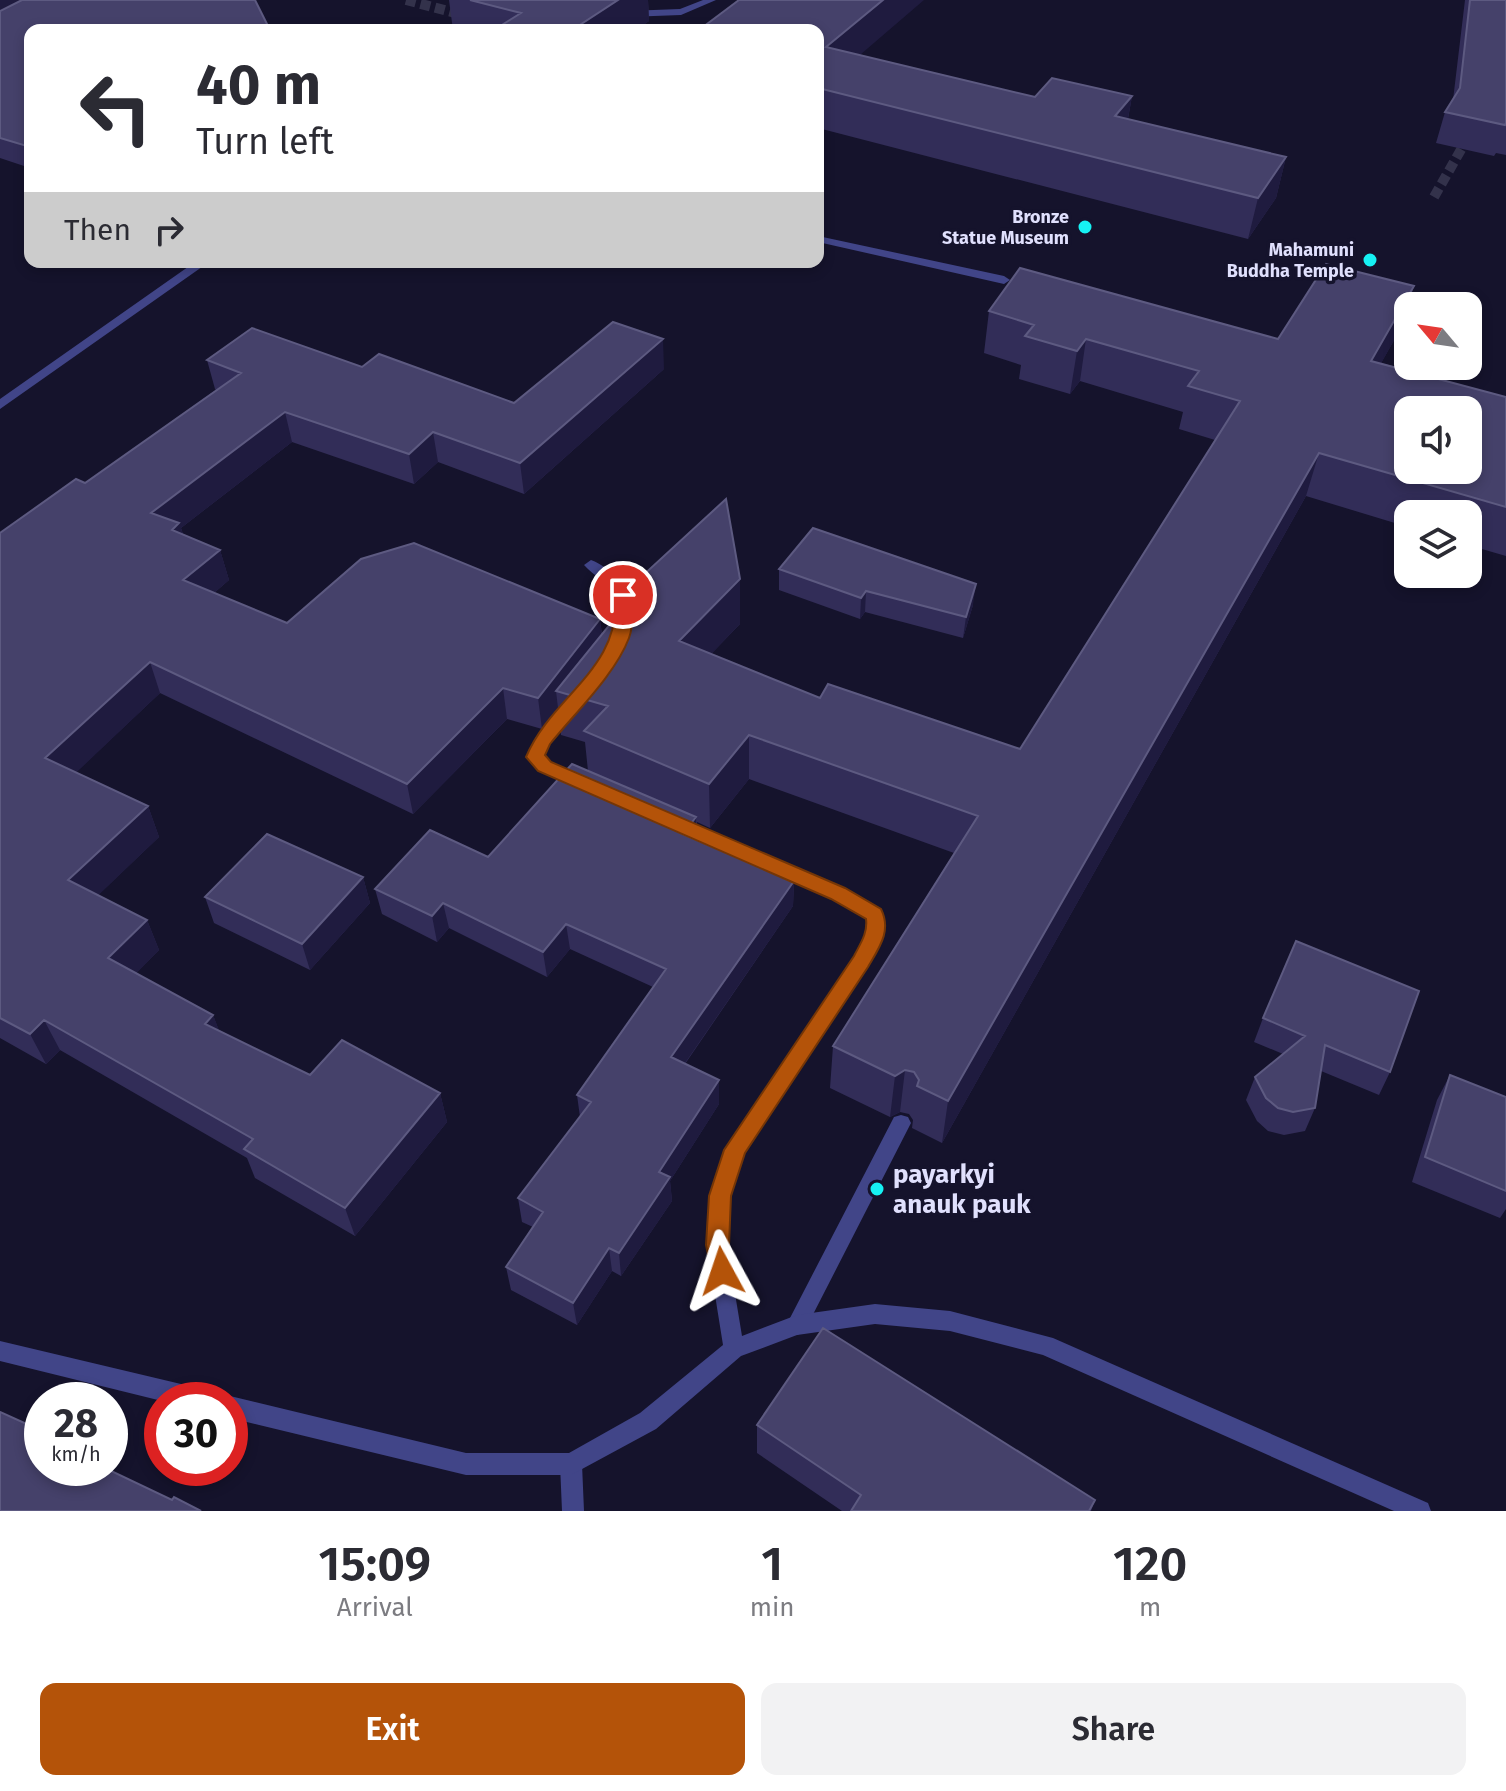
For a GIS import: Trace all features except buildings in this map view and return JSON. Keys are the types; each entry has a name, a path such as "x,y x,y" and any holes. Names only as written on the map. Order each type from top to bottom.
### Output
{"street":[{"path":"622,14 681,12 711,0"},
{"path":"824,240 1004,280"},
{"path":"0,405 194,268"},
{"path":"591,565 606,575 623,595 625,615 620,638"},
{"path":"589,685 542,741 535,757 545,767 605,793"},
{"path":"663,818 838,893 874,915 877,924 875,936 861,961 735,1150 720,1196 717,1245 734,1349"},
{"path":"797,1325 901,1123"},
{"path":"248,1411 466,1464 571,1464 648,1421 734,1349 797,1325 875,1314 950,1321 1045,1345 1420,1511"},
{"path":"0,1351 144,1386"},
{"path":"571,1464 573,1511"}],"tunnel":[{"path":"406,0 471,17"},
{"path":"1434,197 1471,132"}],"place":[{"name":"Bronze Statue Museum","path":"1085,227"},
{"name":"Mahamuni Buddha Temple","path":"1370,260"},
{"name":"payarkyi anauk pauk","path":"877,1189"}],"route":[{"path":"623,595 625,615 620,638 607,662 542,741 535,757 545,767 838,893 874,915 877,924 875,936 861,961 735,1150 720,1196 717,1245 722,1271"}]}
